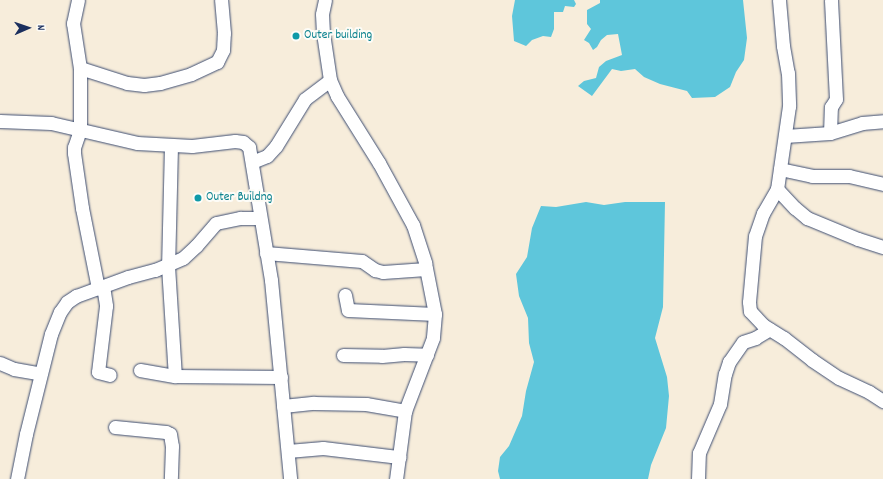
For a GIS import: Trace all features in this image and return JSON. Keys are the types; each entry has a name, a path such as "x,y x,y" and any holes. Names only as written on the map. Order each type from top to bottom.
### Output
{"street":[{"path":"78,0 73,23 80,68 80,130 74,147 74,153 82,208 100,287 106,306 98,372 110,375"},
{"path":"80,68 127,83 144,85 160,83 191,74 217,62 223,50 224,33 221,0"},
{"path":"325,0 322,14 323,33 330,80 337,96 376,157 413,226 426,269 435,314 433,338 405,411 396,479"},
{"path":"779,0 783,46 789,85 789,106 777,189 758,225 755,236 749,302 750,311 757,320 839,378 869,392 883,401"},
{"path":"830,133 831,107 836,99 831,0"},
{"path":"252,162 267,156 276,146 305,99 330,80"},
{"path":"0,121 51,123 137,143 192,146 235,141 243,142 249,147 259,218 272,288 290,479"},
{"path":"785,136 830,133 862,123 883,121"},
{"path":"171,146 168,266 176,376"},
{"path":"780,169 812,176 849,176 883,184"},
{"path":"777,189 807,218 858,239 883,247"},
{"path":"17,479 26,434 51,334 60,312 67,302 76,296 100,287 168,266 183,258 191,251 216,223 240,218 259,218"},
{"path":"266,253 362,261 375,270 383,272 426,269"},
{"path":"345,295 348,310 435,314"},
{"path":"698,479 699,453 720,404 724,374 729,362 743,342 756,338 770,329"},
{"path":"343,355 427,355"},
{"path":"0,363 14,369 41,374"},
{"path":"140,370 176,376 281,377"},
{"path":"283,406 314,403 366,404 405,411"},
{"path":"115,428 166,432 170,434 172,446 171,479"},
{"path":"288,451 323,448 399,457"}],"water":[{"path":"515,0 574,0 576,4 574,7 565,6 563,12 554,12 554,29 551,37 543,36 532,40 526,46 514,41 512,16"},
{"path":"600,0 743,0 747,38 744,60 736,72 730,87 715,97 692,98 687,91 660,84 644,77 635,69 621,71 612,69 592,96 578,86 584,81 596,78 599,67 606,61 622,55 618,34 607,35 593,50 589,43 584,40 591,29 587,24 587,10 600,3"},
{"path":"586,202 604,205 625,202 665,202 663,307 655,338 667,377 669,396 666,428 651,465 648,479 500,479 498,471 500,457 509,446 522,416 526,391 534,362 529,343 528,318 519,296 516,274 527,257 532,228 541,206 556,207"}],"place":[{"name":"Outer building","path":"296,36"},
{"name":"Outer Buildng","path":"198,198"}]}
